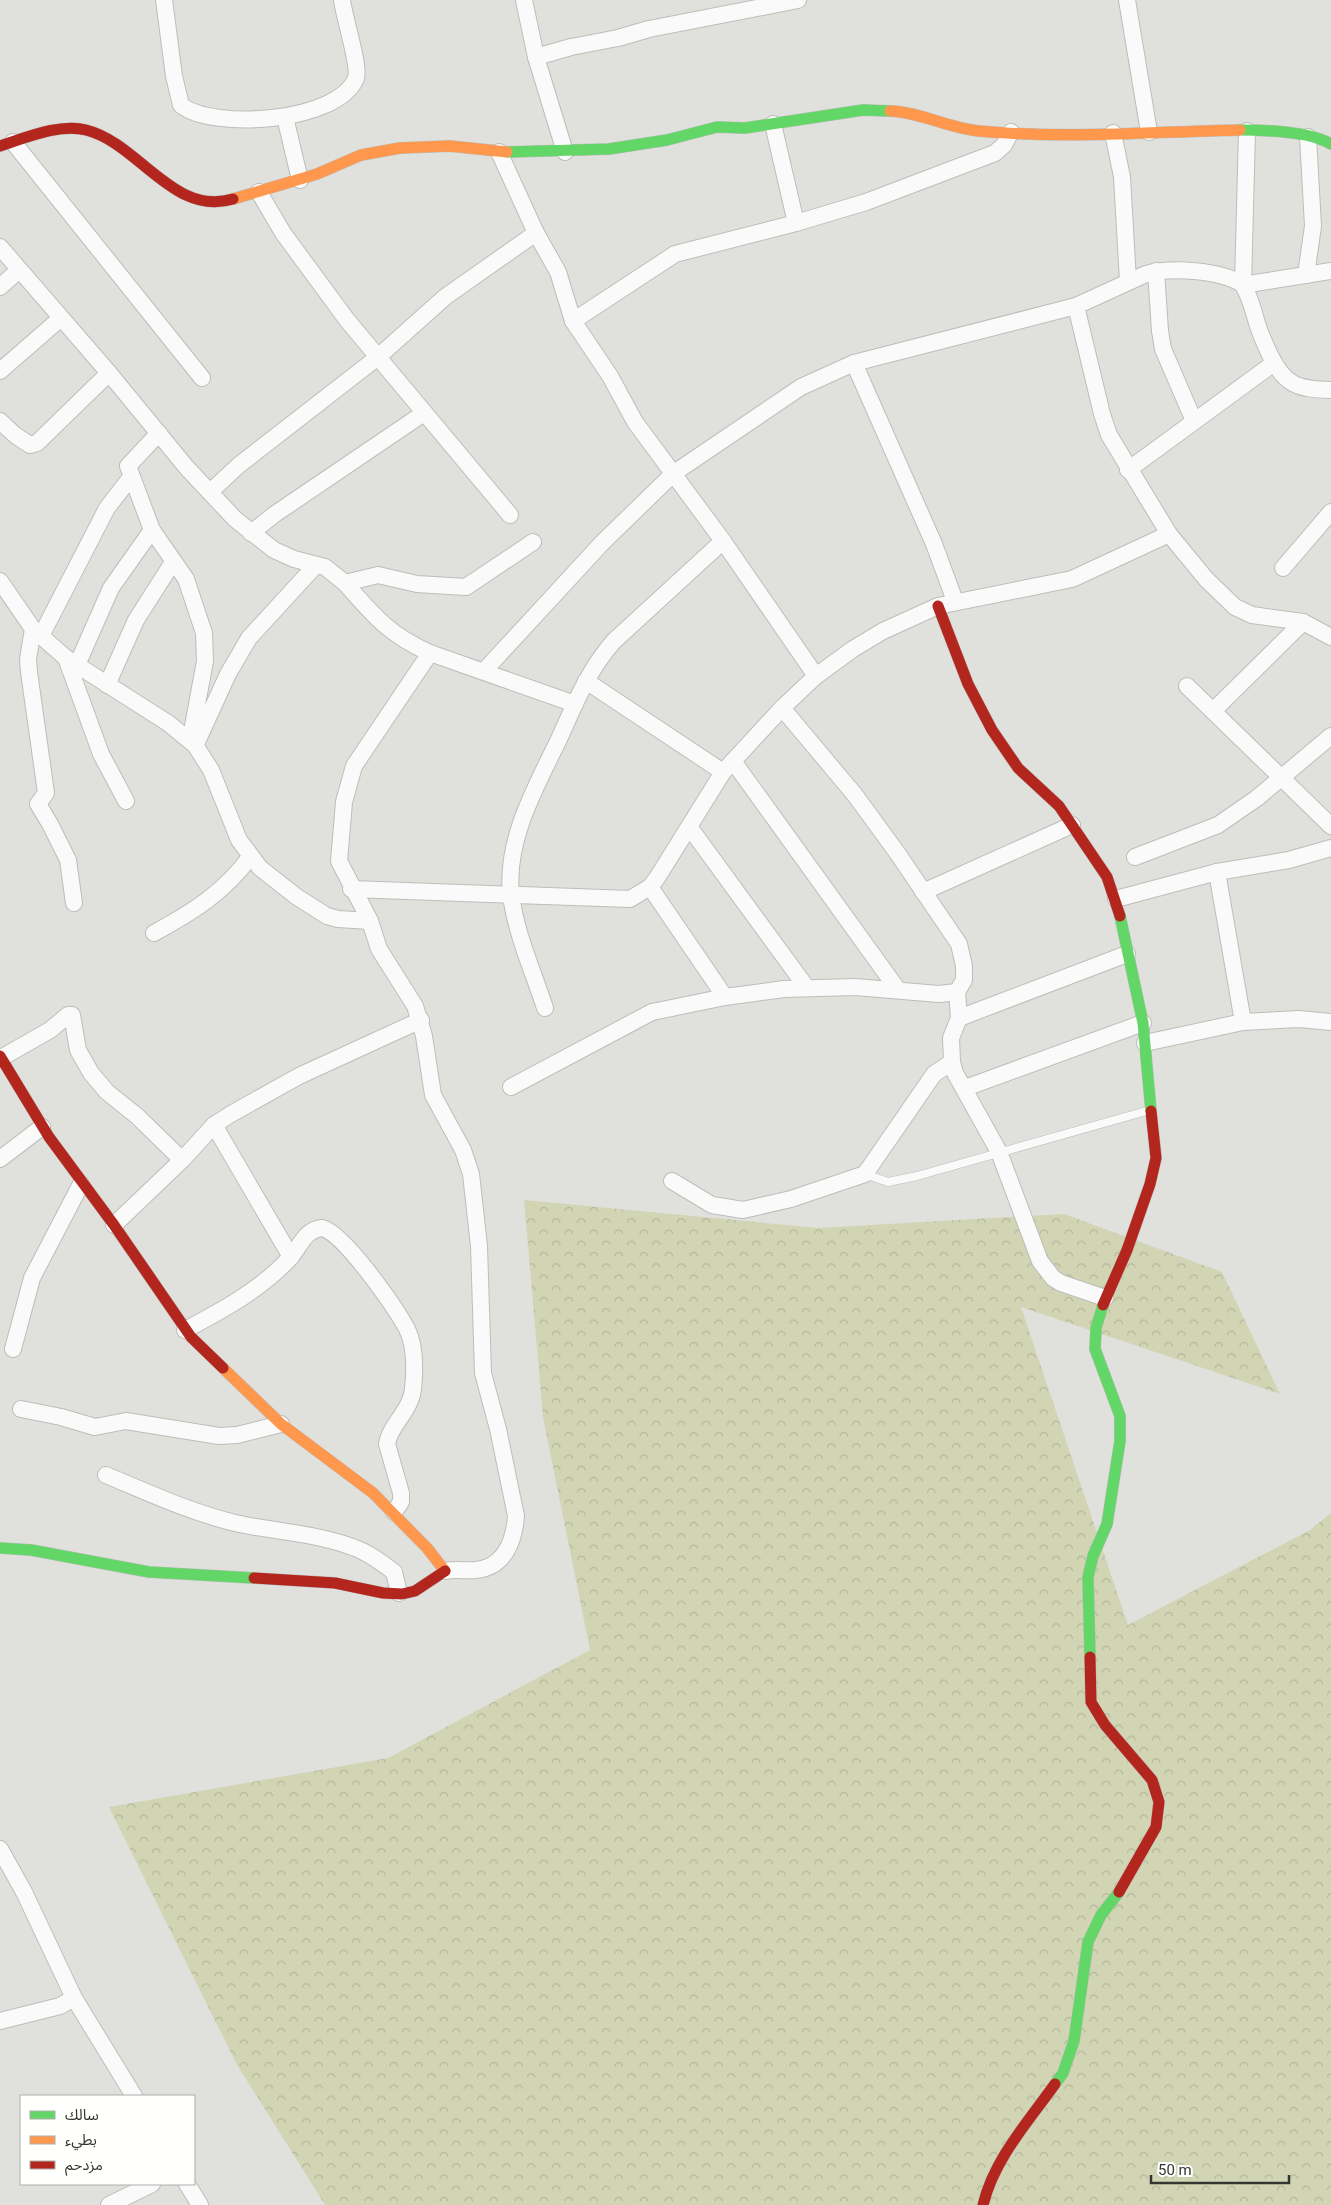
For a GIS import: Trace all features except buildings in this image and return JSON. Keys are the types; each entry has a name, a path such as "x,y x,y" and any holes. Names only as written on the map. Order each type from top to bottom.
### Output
{"street":[{"path":"164,0 174,76 180,105 192,113 208,117 254,120 285,117 335,100 350,89 356,77 356,62 342,0"},
{"path":"524,0 536,57 565,152"},
{"path":"536,57 571,46 618,38 649,28 798,0"},
{"path":"1127,0 1149,132"},
{"path":"202,378 6,144 64,130 87,130 102,136 151,172 200,201 209,204 223,202 300,180 361,155 400,148 450,146 499,152 565,152 628,147 667,140 717,127 745,128 863,110 892,110 923,116 966,130 1113,133 1264,130 1322,139 1331,144"},
{"path":"285,117 300,180"},
{"path":"773,124 796,223"},
{"path":"1247,131 1243,284 1259,331 1274,363 1284,378 1295,385 1308,389 1331,390"},
{"path":"573,321 675,254 796,223 866,202 995,153 1004,145 1011,132"},
{"path":"1113,133 1122,177 1128,281"},
{"path":"1306,275 1313,226 1308,137"},
{"path":"499,152 536,233 558,272 573,321 610,376 635,422 723,541 816,676"},
{"path":"259,192 283,233 347,320 510,515"},
{"path":"210,492 239,465 378,357 445,297 536,233"},
{"path":"0,247 210,492 252,533 285,555 328,569 345,583 384,626 400,638 430,654 484,671 575,704"},
{"path":"0,287 19,270"},
{"path":"1156,271 1163,350 1194,421"},
{"path":"484,671 602,543 674,473 801,387 854,363 1076,306 1128,281 1156,271 1215,274 1243,284 1331,271"},
{"path":"1076,306 1102,414 1109,435 1128,470 1169,534 1206,579 1235,607 1252,614 1303,622 1331,637"},
{"path":"0,371 61,318"},
{"path":"854,363 934,544 955,601"},
{"path":"1128,470 1274,363"},
{"path":"0,421 14,435 30,445 37,443 109,373"},
{"path":"252,533 275,514 424,413"},
{"path":"159,433 129,463 128,467 152,530 190,588 200,619 206,647 194,715 195,745"},
{"path":"74,903 66,855 38,804 46,793 28,664 37,633 107,508 131,477"},
{"path":"1282,568 1331,512"},
{"path":"126,801 101,754 77,694 71,662 111,588 152,530"},
{"path":"351,889 630,899 650,887 728,767 782,708 816,676 883,630 938,606 955,601 1072,579 1169,534"},
{"path":"545,1008 520,936 511,895 511,873 522,824 575,704 599,659 614,641 723,541"},
{"path":"345,583 378,575 417,584 466,587 533,542"},
{"path":"107,685 136,620 173,562"},
{"path":"195,745 228,674 249,638 316,565"},
{"path":"0,581 37,633 71,662 168,723 195,745 211,770 234,829 250,857 274,880 322,913 338,919 370,922"},
{"path":"938,606 964,676 992,730 1018,768 1049,796 1072,826 1107,877 1116,899 1143,1023 1152,1109 1155,1166 1127,1250 1105,1298 1096,1328 1095,1349 1120,1416 1120,1441 1107,1524 1093,1556 1088,1577 1092,1702 1104,1725 1152,1780 1159,1802 1156,1827 1144,1852 1121,1890 1101,1915 1088,1942 1074,2041 1063,2073 1008,2149 988,2184 983,2205"},
{"path":"1213,711 1303,622"},
{"path":"0,1548 123,1569 267,1577 337,1584 374,1592 399,1593 414,1592 432,1577 444,1571 478,1570 502,1558 512,1542 516,1516 498,1429 483,1373 479,1246 471,1174 464,1150 433,1095 421,1020 415,1006 380,949 370,922 338,861 344,802 354,766 430,654"},
{"path":"586,681 728,767 898,990"},
{"path":"1187,686 1331,826"},
{"path":"782,708 854,794 898,854 959,944 964,966 964,980 957,992 959,1018 951,1038 952,1062 955,1073 999,1152 1040,1261 1053,1278 1070,1287 1105,1298"},
{"path":"1135,858 1218,825 1281,778 1331,736"},
{"path":"923,892 1072,826"},
{"path":"690,828 806,988"},
{"path":"1116,899 1217,872 1289,860 1331,848"},
{"path":"154,933 178,920 227,886 250,857"},
{"path":"1217,872 1243,1022"},
{"path":"650,887 725,997"},
{"path":"959,1018 1127,954"},
{"path":"510,1087 652,1012 725,997 784,989 898,990 939,994 957,992"},
{"path":"182,1160 137,1116 107,1092 91,1073 78,1050 72,1015 68,1015 50,1030 1,1057 42,1127 82,1184 114,1225 185,1330 281,1424 374,1493 427,1548 444,1571"},
{"path":"1146,1044 1243,1022 1299,1019 1331,1022"},
{"path":"114,1225 182,1160 214,1125 254,1100 299,1076 421,1020"},
{"path":"965,1088 1143,1023"},
{"path":"672,1181 712,1205 743,1210 791,1199 865,1174 934,1074 952,1062"},
{"path":"214,1125 291,1257"},
{"path":"0,1159 42,1127"},
{"path":"13,1348 32,1278 82,1184"},
{"path":"185,1330 253,1292 291,1257 305,1236 312,1231 322,1228 330,1231 362,1265 407,1330 412,1348 413,1392 405,1413 388,1437 388,1444 401,1493 400,1502 394,1512"},
{"path":"21,1409 61,1416 95,1426 126,1421 219,1436 238,1435 281,1424"},
{"path":"106,1475 165,1502 198,1512 236,1523 334,1541 356,1548 394,1572 399,1593"},
{"path":"0,1849 24,1892 74,1998 133,2095"},
{"path":"0,2021 60,2006 74,1998"},
{"path":"109,2205 150,2185"},
{"path":"188,2185 200,2205"}],"lane":[{"path":"865,1174 888,1182 917,1176 1152,1109"}],"green space":[{"path":"524,1200 818,1228 1064,1214 1222,1272 1280,1394 1021,1307 1128,1625 1310,1530 1331,1513 1331,2205 325,2205 236,2063 109,1807 388,1758 590,1650 543,1417"}],"traffic: fast":[{"path":"507,152 609,149 667,140 717,127 745,128 863,110 890,111"},
{"path":"1240,130 1299,134 1311,136 1331,144"},
{"path":"1120,916 1143,1023 1151,1111"},
{"path":"1090,1657 1088,1577 1093,1556 1107,1524 1120,1441 1120,1416 1095,1349 1096,1328 1103,1305"},
{"path":"0,1548 31,1550 149,1572 254,1578"},
{"path":"1055,2084 1063,2073 1074,2041 1088,1942 1101,1915 1119,1892"}],"traffic: slow":[{"path":"890,111 912,114 956,127 1011,133 1110,134 1240,130"},
{"path":"233,199 317,174 361,155 400,148 450,146 507,152"},
{"path":"223,1368 281,1424 373,1493 427,1548 445,1571"}],"traffic: jam":[{"path":"0,146 54,130 65,128 86,130 105,137 174,189 192,198 212,202 233,199"},
{"path":"938,606 968,684 992,730 1018,768 1059,806 1107,877 1120,916"},
{"path":"0,1056 49,1137 114,1225 191,1337 223,1368"},
{"path":"1103,1305 1127,1250 1150,1184 1156,1158 1151,1111"},
{"path":"254,1578 335,1583 383,1593 402,1594 415,1591 445,1571"},
{"path":"1090,1657 1091,1702 1105,1725 1152,1780 1159,1802 1156,1827 1119,1892"},
{"path":"983,2205 988,2188 1003,2157 1055,2084"}]}
